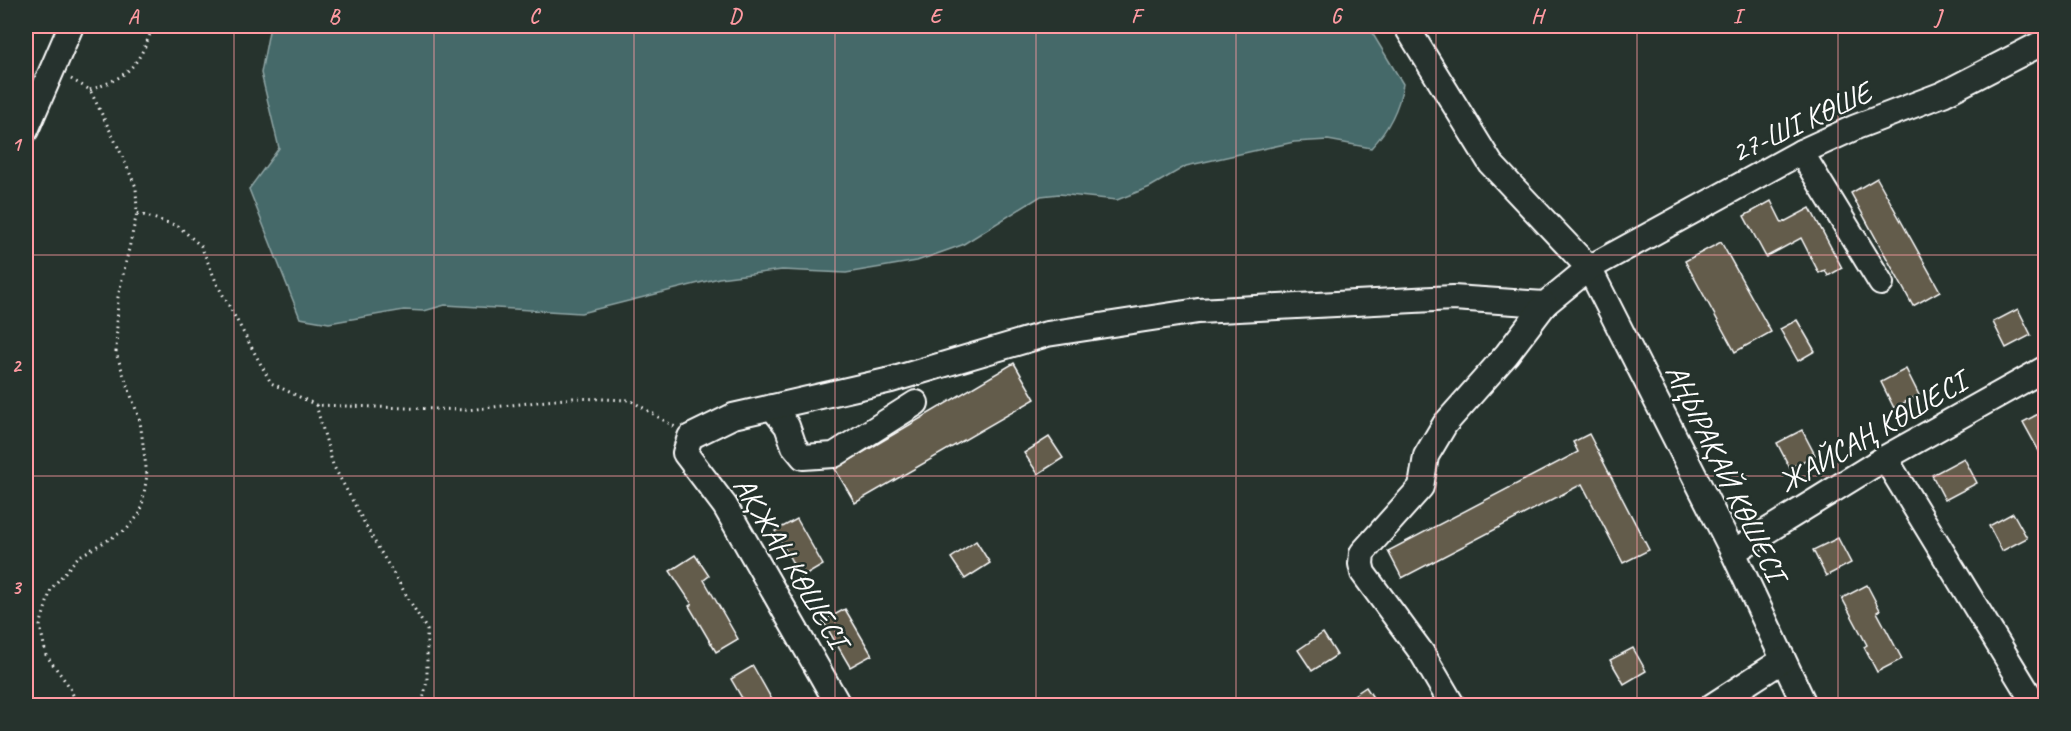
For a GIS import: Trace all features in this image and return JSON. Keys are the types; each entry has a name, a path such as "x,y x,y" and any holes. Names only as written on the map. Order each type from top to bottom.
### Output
{"street":[{"path":"26,130 71,26"},
{"name":"АҢЫРАҚАЙ КӨШЕСІ","path":"1406,26 1491,164 1588,268 1733,552 1805,705"},
{"name":"27-ШІ КӨШЕ","path":"1453,705 1422,653 1363,573 1362,553 1421,487 1426,456 1445,424 1507,354 1545,304 1588,268 1801,152 1856,127 1943,94 2046,42"},
{"path":"1801,152 1881,284"},
{"path":"688,445 733,416 891,380 1047,334 1198,312 1453,298 1545,304"},
{"name":"ЖАЙСАҢ КӨШЕСІ","path":"1733,552 1885,458 2046,368"},
{"path":"772,407 787,426 794,446 803,458 813,458 834,455 916,403"},
{"name":"АҚЖАН КӨШЕСІ","path":"688,445 839,705"},
{"path":"1885,458 2036,705"},
{"path":"1712,705 1783,660"}],"path":[{"path":"90,90 111,83 130,71 145,50 153,26"},
{"path":"53,69 90,90 136,187 137,213 118,297 116,353 140,421 147,475 141,512 127,530 78,557 51,589 40,626 46,655 69,686 78,705"},
{"path":"137,213 178,226 201,246 217,284 271,383 316,405 467,410 573,398 630,400 688,445"},
{"path":"316,405 333,465 427,630 427,680 422,705"}],"water":[{"path":"270,26 1368,26 1403,84 1392,118 1383,134 1371,148 1328,140 1294,142 1186,166 1150,187 1117,200 1059,194 1041,196 962,245 917,261 846,273 782,270 719,278 581,313 445,305 424,311 404,310 329,323 300,318 249,189 279,148 261,73"}],"building":[{"path":"1877,178 1940,291 1913,306 1851,193"},
{"path":"1771,201 1782,223 1810,208 1842,268 1828,276 1825,270 1819,273 1801,238 1766,257 1744,216"},
{"path":"1721,242 1771,332 1735,352 1685,261"},
{"path":"2018,309 2031,335 2006,348 1993,322"},
{"path":"1797,320 1815,351 1798,361 1780,329"},
{"path":"1014,363 1035,399 855,503 835,469"},
{"path":"1906,369 1919,395 1894,408 1881,382"},
{"path":"2046,410 2046,464 2023,422"},
{"path":"1802,430 1815,455 1790,468 1777,443"},
{"path":"1589,434 1649,550 1623,563 1582,484 1402,578 1388,551 1578,452 1573,442"},
{"path":"1049,437 1063,458 1038,474 1024,453"},
{"path":"1964,458 1977,483 1945,500 1932,475"},
{"path":"2013,513 2027,538 2002,551 1989,526"},
{"path":"797,519 823,565 801,578 775,531"},
{"path":"1838,538 1851,563 1826,576 1813,550"},
{"path":"976,541 990,563 965,579 951,558"},
{"path":"695,555 709,576 704,580 738,639 716,652 689,606 692,604 670,571"},
{"path":"1867,585 1880,610 1877,612 1902,659 1877,672 1864,647 1867,645 1842,598"},
{"path":"845,609 872,655 850,667 823,621"},
{"path":"1323,633 1337,655 1312,671 1298,650"},
{"path":"1633,648 1646,671 1624,684 1610,660"},
{"path":"753,666 775,705 746,705 731,679"},
{"path":"1366,687 1378,705 1339,705"}]}
